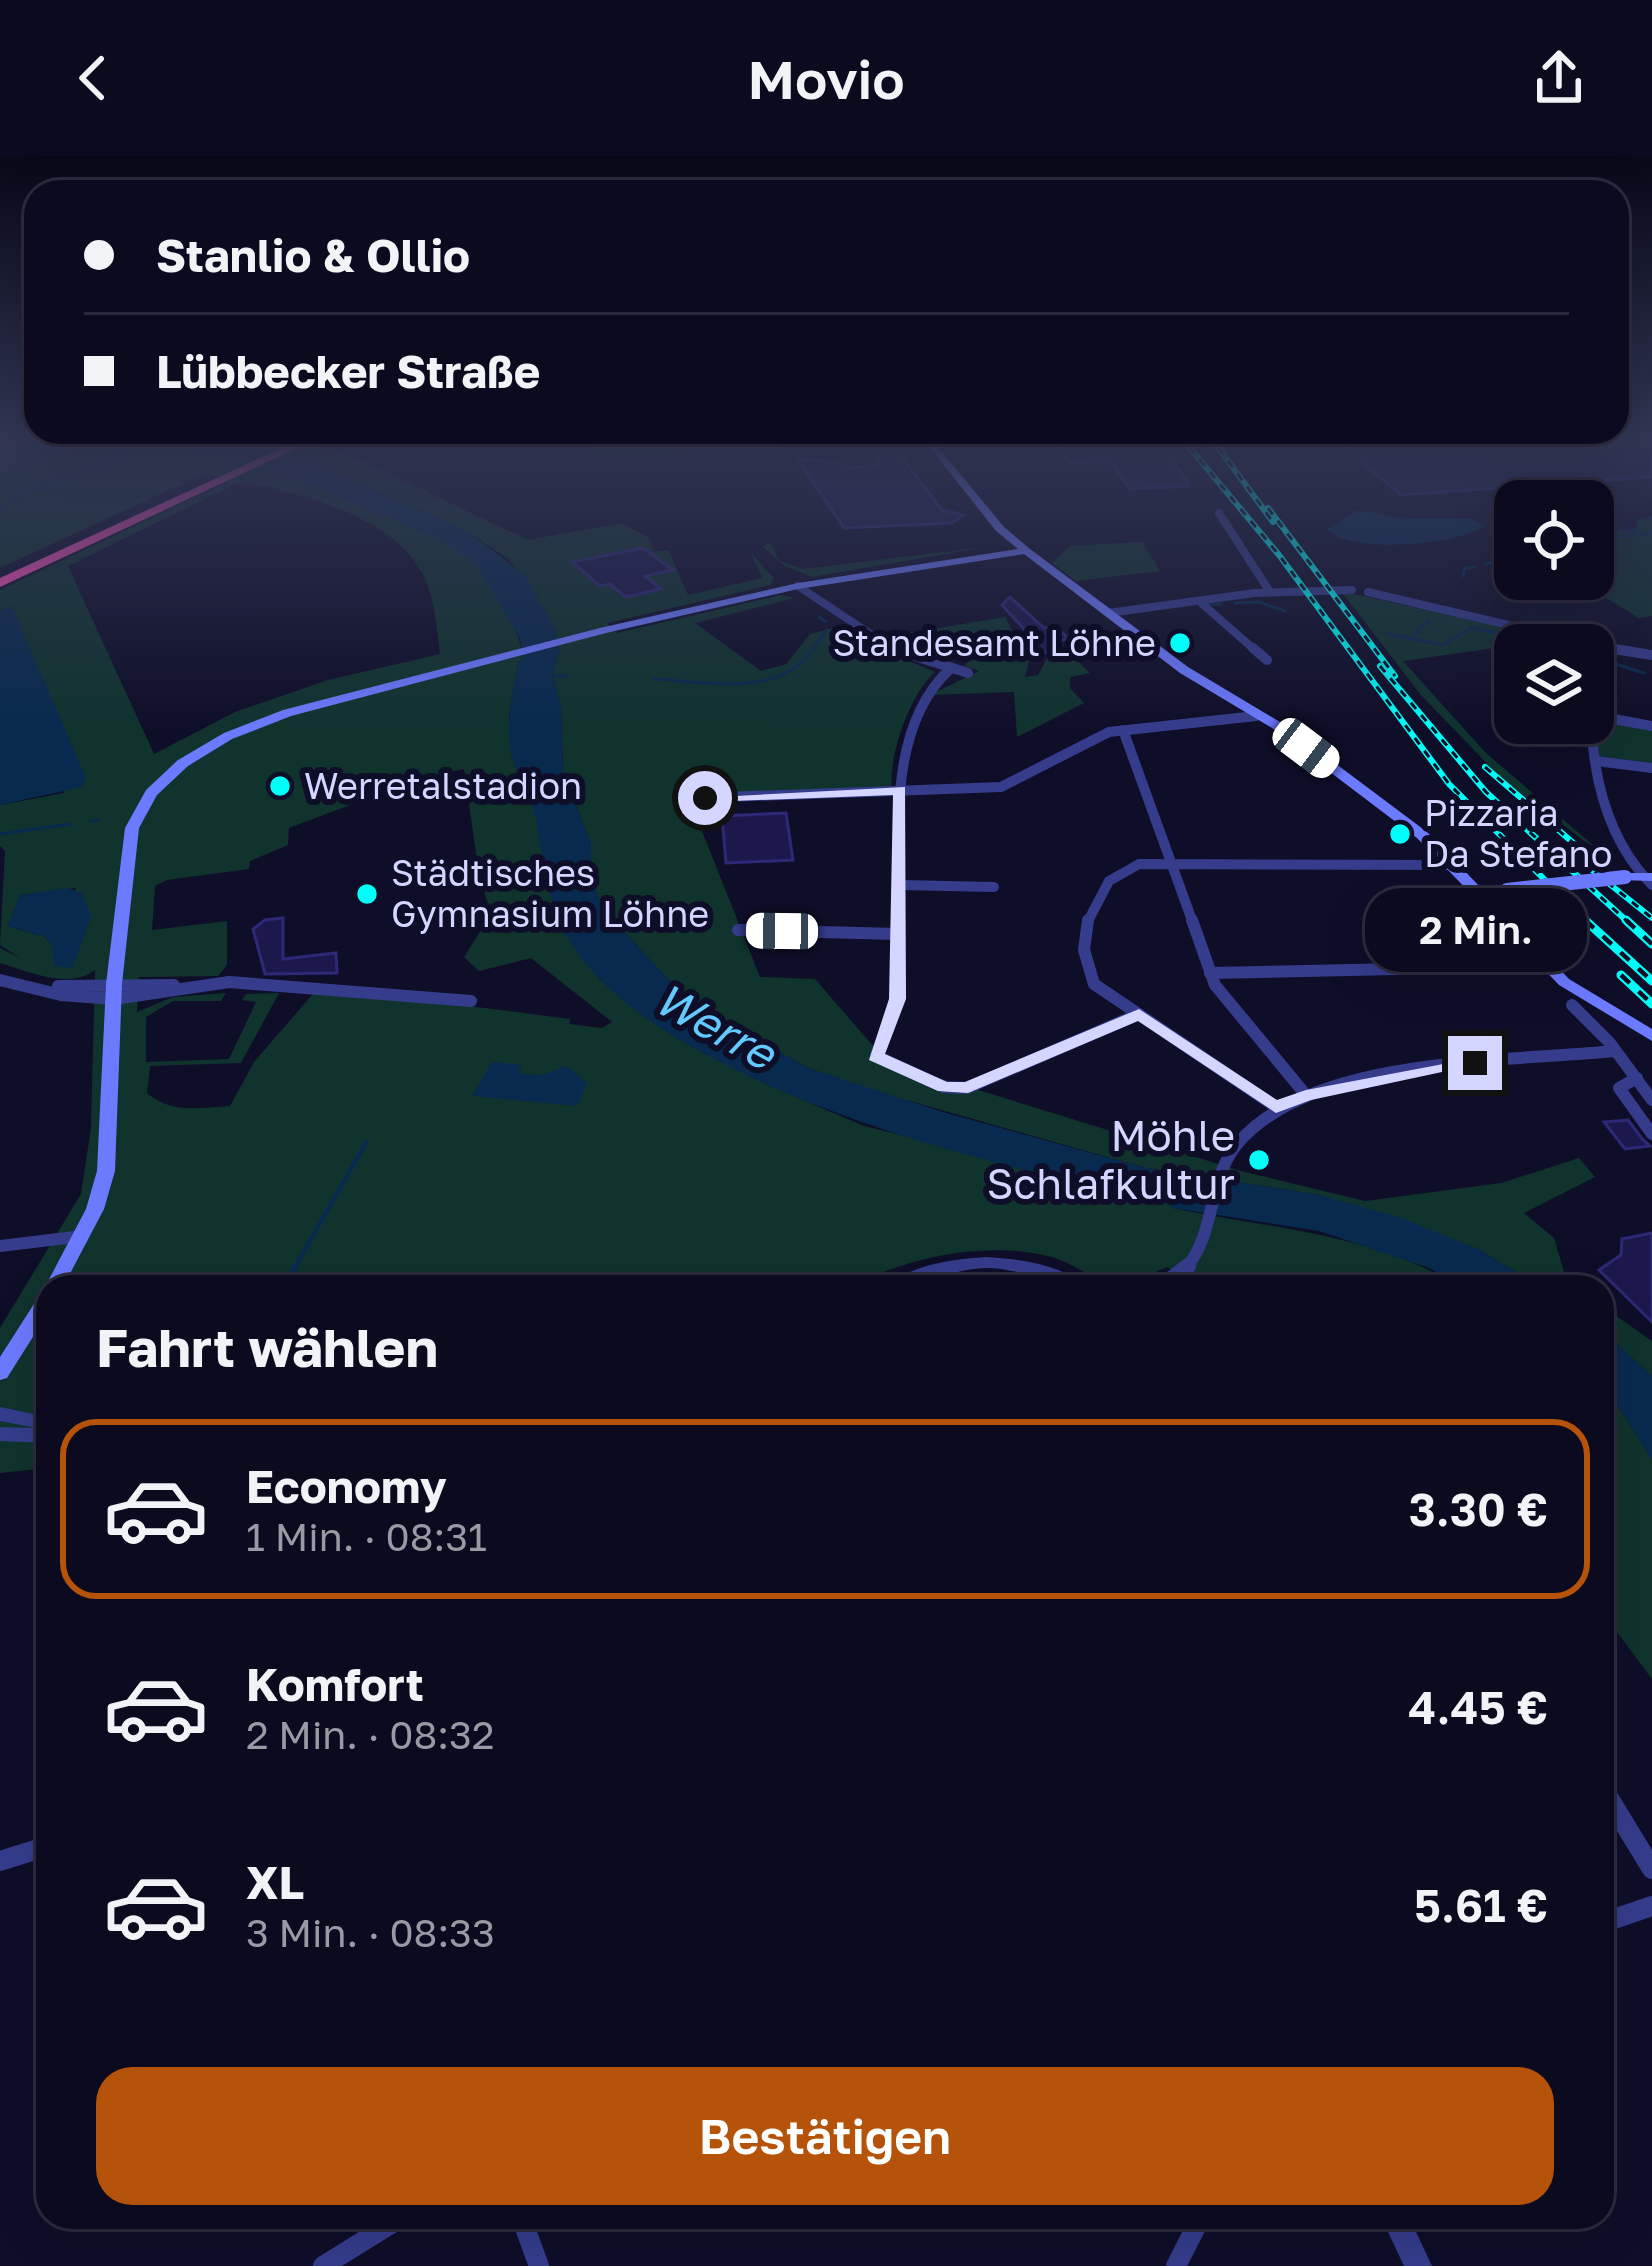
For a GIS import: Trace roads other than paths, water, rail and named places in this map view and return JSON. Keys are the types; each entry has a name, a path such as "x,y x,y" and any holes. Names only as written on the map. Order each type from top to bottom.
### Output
{"highway":[{"path":"0,579 96,533"}],"main road":[{"path":"988,556 1002,547 1000,533"},
{"path":"1005,533 1108,614 1276,725 1455,865 1576,992 1652,1036"},
{"path":"61,1275 83,1236 109,1152 114,992 129,843 151,793 183,763 228,736 364,691 604,630 798,586 1026,551"},
{"path":"1483,893 1643,879"},
{"path":"6,1366 36,1317"}],"street":[{"path":"1232,533 1270,592"},
{"path":"798,586 875,640 968,673"},
{"path":"1108,614 1270,592 1361,586 1368,592 1504,624"},
{"path":"1199,601 1267,660"},
{"path":"1614,648 1652,655"},
{"path":"950,669 924,693 900,790 897,999 876,1056 944,1087 968,1088 1139,1014"},
{"path":"697,798 1001,787 1020,780 1058,752 1123,730 1256,716"},
{"path":"1614,720 1652,726"},
{"path":"1123,730 1210,973 1246,1026 1306,1095"},
{"path":"1594,744 1608,809 1643,879"},
{"path":"1596,761 1652,769"},
{"path":"1276,1108 1094,983 1082,932 1114,874 1139,864 1455,865"},
{"path":"899,885 994,887"},
{"path":"738,930 898,934"},
{"path":"1210,973 1443,968 1541,958"},
{"path":"0,976 61,995 229,982 471,1001"},
{"path":"1572,1006 1593,1023 1652,1100"},
{"path":"1177,1275 1196,1260 1207,1238 1233,1148 1276,1108 1306,1095 1475,1063 1614,1051"},
{"path":"1637,1078 1619,1088 1652,1134"},
{"path":"0,1246 83,1236"},
{"path":"924,1275 946,1266 1002,1262 1042,1275"},
{"path":"0,1414 36,1422"},
{"path":"0,1434 36,1436"},
{"path":"1614,1806 1652,1869"},
{"path":"0,1861 36,1850"},
{"path":"1614,1919 1652,1906"},
{"path":"323,2266 383,2229"},
{"path":"525,2229 538,2266"},
{"path":"1176,2266 1196,2229"},
{"path":"1401,2229 1418,2266"}],"water":[{"name":"Werre","path":"424,533 470,533 526,576 556,631 559,652 552,675 561,707 563,772 591,844 591,879 603,909 686,999 811,1069 943,1112 1146,1168 1320,1195 1401,1218 1478,1249 1520,1275 1440,1275 1319,1231 1173,1208 1161,1198 1016,1168 844,1116 761,1082 685,1043 622,1000 566,935 548,884 532,805 509,741 512,696 523,658 520,638 477,565"},
{"path":"1334,533 1467,533 1405,544"},
{"path":"12,607 86,778 82,787 0,805 0,611"},
{"path":"67,888 82,893 91,917 72,969 54,965 52,945 45,937 8,926 20,895"},
{"path":"492,1062 522,1065 519,1074 543,1075 566,1066 587,1083 577,1106 472,1096"},
{"path":"1614,1342 1652,1376 1652,1459 1614,1404"}],"waterway":[{"path":"1614,538 1649,533"},
{"path":"1485,564 1494,562"},
{"path":"1463,576 1465,568 1474,567"},
{"path":"1235,603 1259,602 1285,611"},
{"path":"1208,605 1221,604"},
{"path":"819,617 826,622"},
{"path":"1413,637 1429,620"},
{"path":"1388,634 1443,645 1471,628 1494,633"},
{"path":"653,679 726,684 764,681 800,664 827,630"},
{"path":"1614,663 1644,673"},
{"path":"550,675 568,676"},
{"path":"91,821 98,820"},
{"path":"0,834 70,824"},
{"path":"294,1269 367,1141"},
{"path":"291,1275 296,1266"}],"railway":[{"path":"1261,533 1449,784 1585,920"},
{"path":"1287,533 1395,676"},
{"path":"1380,666 1486,792 1629,923"},
{"path":"1485,767 1599,865"},
{"path":"1582,862 1652,918"},
{"path":"1585,920 1652,981"},
{"path":"1585,920 1588,923"},
{"path":"1626,920 1652,944"},
{"path":"1621,975 1652,1004"}],"place":[{"name":"Standesamt Löhne","path":"1180,643"},
{"name":"Werretalstadion","path":"280,786"},
{"name":"Pizzaria Da Stefano","path":"1400,834"},
{"name":"Städtisches Gymnasium Löhne","path":"367,894"},
{"name":"Möhle Schlafkultur","path":"1259,1160"}]}
